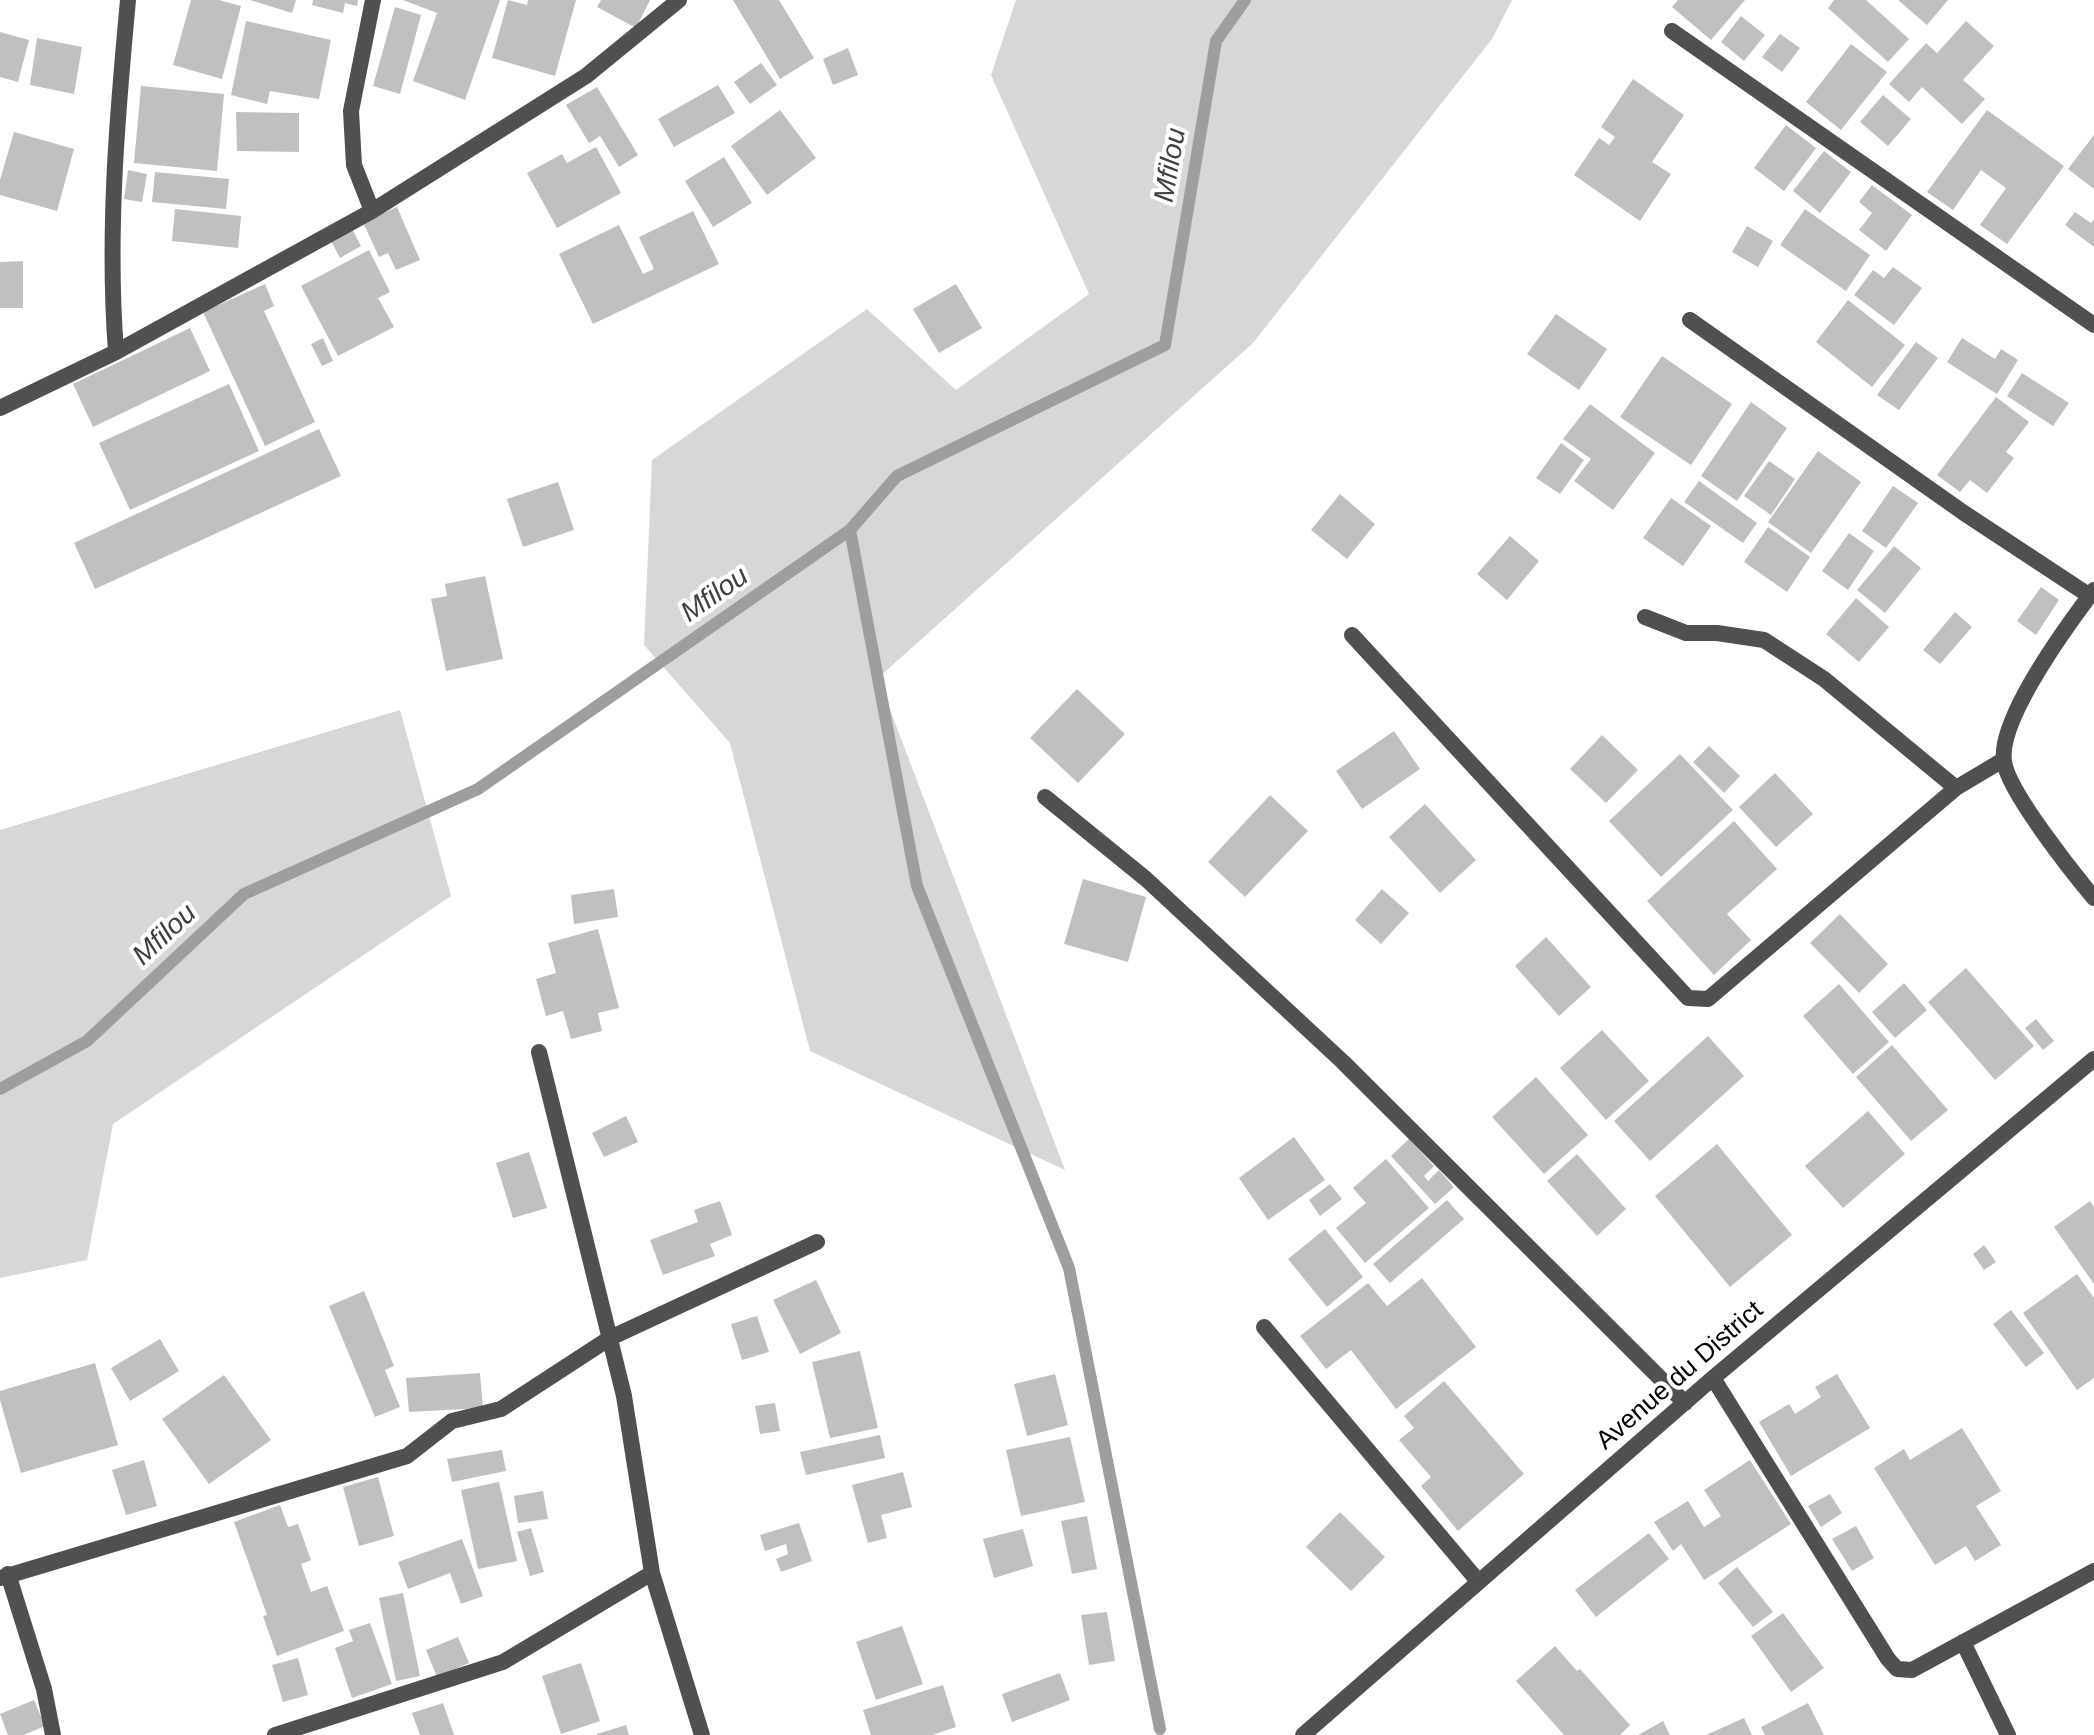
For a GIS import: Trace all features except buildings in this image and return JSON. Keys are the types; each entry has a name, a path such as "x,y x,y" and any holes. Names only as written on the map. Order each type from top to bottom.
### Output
{"street":[{"path":"116,352 112,294 112,192 128,0"},
{"path":"372,211 354,165 351,111 373,0"},
{"path":"0,408 116,352 372,211 586,76 679,0"},
{"path":"1672,31 2094,325"},
{"path":"1690,320 1964,513 2092,593 2045,658 2017,710 2003,760 2013,786 2094,898"},
{"path":"1645,617 1686,633 1717,633 1764,640 1824,679 1956,788"},
{"path":"1352,635 1688,998 1708,999 1956,788 2003,760"},
{"path":"1045,797 1146,879 1343,1062 1685,1403"},
{"path":"539,1052 624,1396 652,1573 702,1735"},
{"name":"Avenue du District","path":"1303,1735 1713,1378 2094,1059"},
{"path":"53,1735 44,1689 4,1576 407,1456 452,1421 501,1409 610,1338 817,1242"},
{"path":"1264,1327 1478,1581"},
{"path":"1713,1378 1897,1669 1912,1670 2094,1571"},
{"path":"275,1735 503,1662 652,1573"},
{"path":"1963,1642 2008,1735"}],"shaded area":[{"path":"1016,0 1512,0 1492,39 1253,343 878,678 1065,1170 810,1051 730,743 644,645 652,460 867,309 956,390 1089,294 991,75"},
{"path":"400,710 451,896 113,1124 87,1260 0,1278 0,830"}],"waterway":[{"name":"Mfilou","path":"0,1089 87,1041 244,894 478,789 850,530 897,476 1165,345 1216,41 1245,0"},
{"path":"850,530 917,886 1069,1268 1160,1729"}]}
